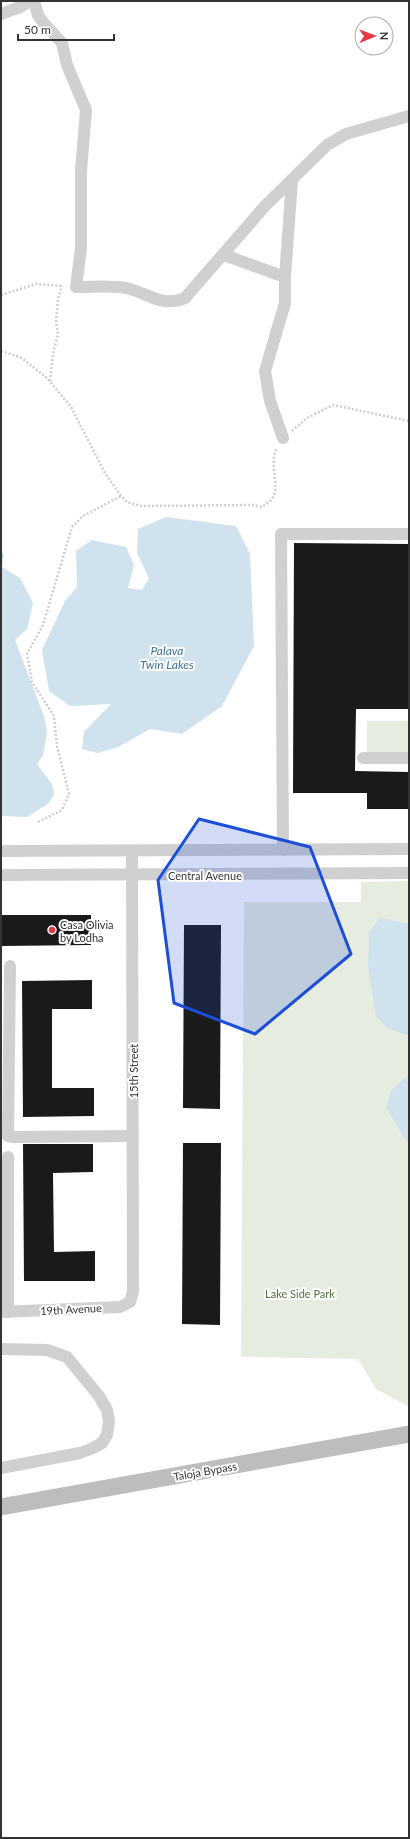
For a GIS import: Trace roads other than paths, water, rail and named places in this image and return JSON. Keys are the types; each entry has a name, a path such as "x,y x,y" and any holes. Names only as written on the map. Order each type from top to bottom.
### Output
{"main road":[{"name":"Taloja Bypass","path":"1,1507 409,1434"}],"street":[{"path":"1,14 20,7 30,1"},
{"path":"34,1 42,21 62,43 67,65 86,110 81,170 81,248 76,287 126,288 167,302 176,302 185,298 224,255 265,206 327,145 346,134 409,116"},
{"path":"283,438 270,401 265,371 284,303 292,180"},
{"path":"224,255 285,277"},
{"path":"283,850 281,534 409,534"},
{"path":"363,758 409,758"},
{"path":"1,851 409,849"},
{"name":"15th Street","path":"132,851 133,1292"},
{"name":"Central Avenue","path":"1,875 132,876 409,873"},
{"path":"10,966 8,1136 133,1136"},
{"path":"4,1312 8,1157"},
{"name":"19th Avenue","path":"4,1312 120,1307 130,1302 133,1292"},
{"path":"1,1349 47,1350 67,1357 99,1396 107,1410 109,1421 107,1435 102,1443 93,1448 80,1453 1,1468"}],"water":[{"name":"Palava Twin Lakes","path":"166,517 236,526 250,554 254,646 222,706 182,734 150,729 118,747 98,753 82,749 84,732 111,704 70,706 49,691 42,650 65,601 77,587 76,551 92,540 126,547 134,565 128,588 142,590 149,578 137,553 138,529"},
{"path":"1,549 4,555 2,567 20,578 33,603 27,629 15,640 44,716 47,733 43,755 37,764 52,784 54,794 49,803 27,817 1,816"},
{"path":"380,918 409,924 409,1036 387,1028 376,1016 368,969 369,932"},
{"path":"409,1075 409,1145 386,1108 391,1090"}],"place":[{"name":"Casa Olivia by Lodha","path":"52,930"}],"park label":[{"name":"Lake Side Park","path":"300,1293"}]}
